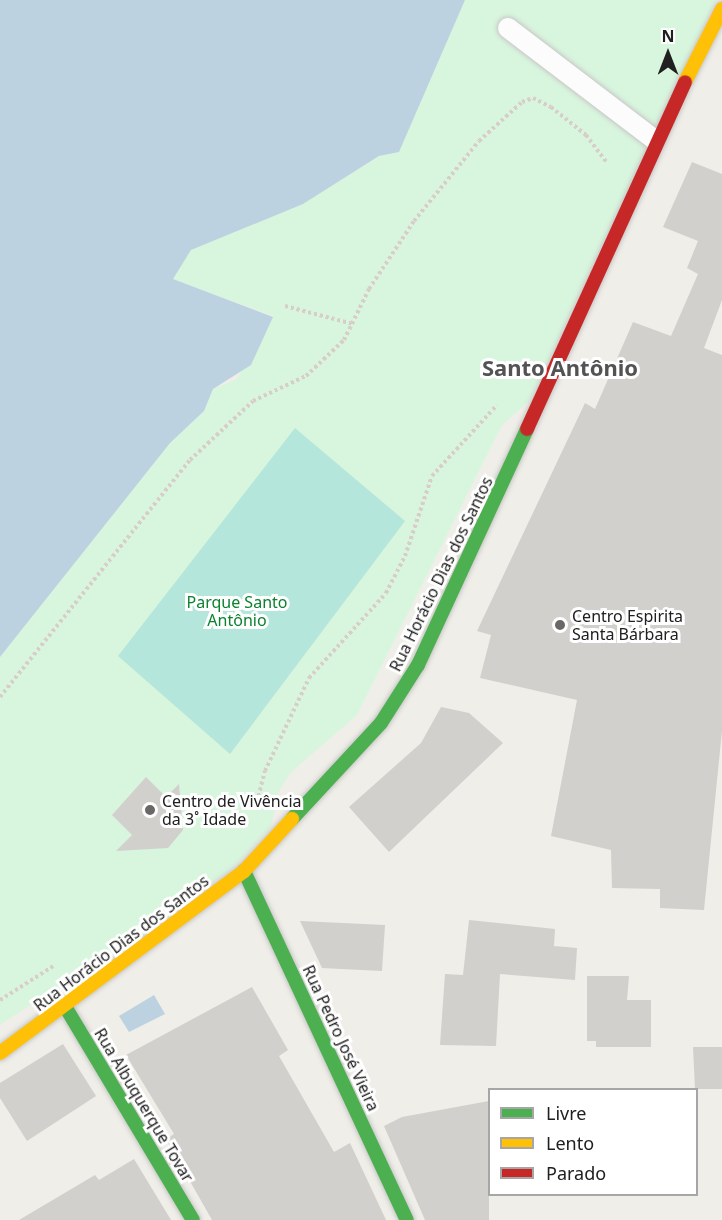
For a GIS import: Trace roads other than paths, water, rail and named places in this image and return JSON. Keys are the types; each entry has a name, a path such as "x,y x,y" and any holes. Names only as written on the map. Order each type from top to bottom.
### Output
{"street":[{"name":"Rua Horácio Dias dos Santos","path":"0,1053 66,1008 244,871 340,772 418,665 583,312 655,140 722,9"},
{"name":"Rua Pedro José Vieira","path":"244,871 408,1220"},
{"name":"Rua Albuquerque Tovar","path":"66,1008 193,1220"}],"lane":[{"path":"508,28 655,140"}],"place":[{"name":"Centro Espirita Santa Bárbara","path":"560,625"},
{"name":"Centro de Vivência da 3˚ Idade","path":"150,810"}],"district":[{"name":"Santo Antônio","path":"560,368"}],"park label":[{"name":"Parque Santo Antônio","path":"237,611"}]}
